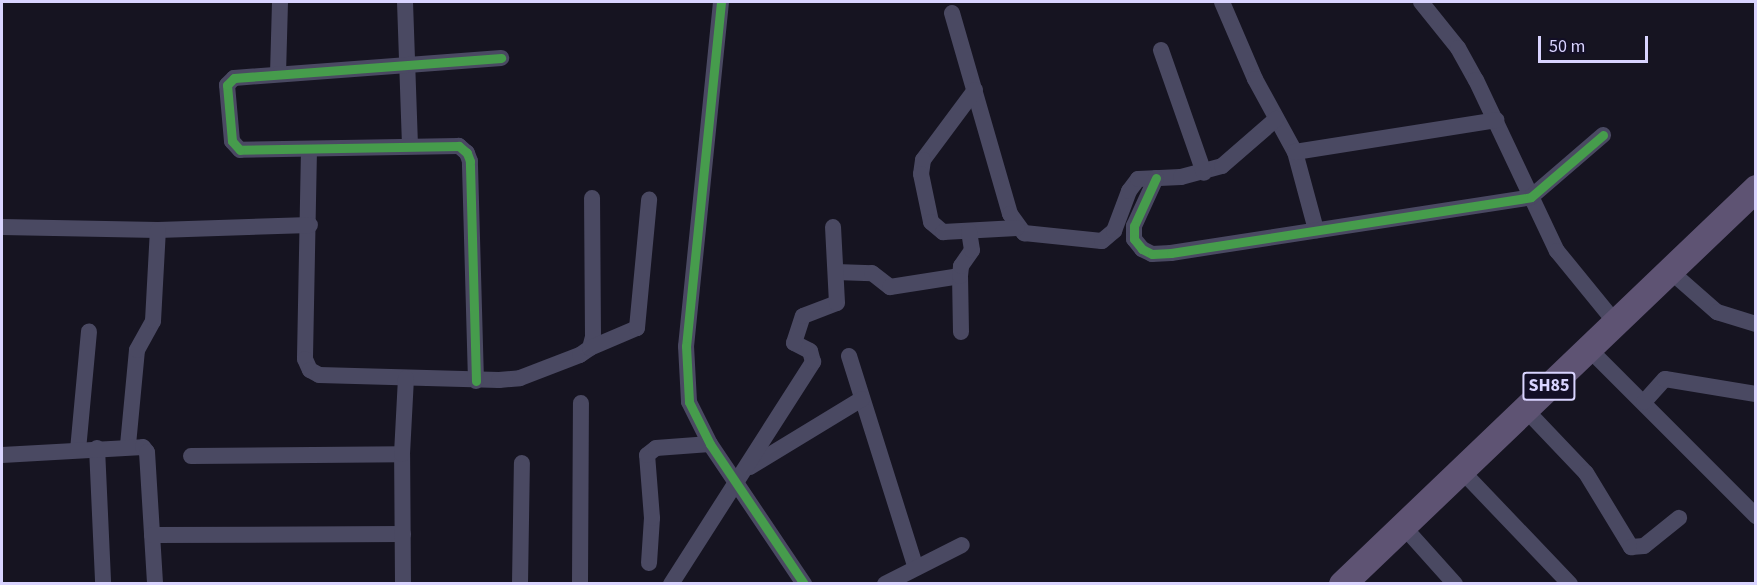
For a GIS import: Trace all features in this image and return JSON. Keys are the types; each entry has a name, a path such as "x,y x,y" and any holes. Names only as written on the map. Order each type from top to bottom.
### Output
{"main road":[{"name":"SH85","path":"1342,584 1755,188"}],"street":[{"path":"278,74 280,2"},
{"path":"405,2 410,146"},
{"path":"721,2 686,346 689,402 710,444 743,476 804,584"},
{"path":"1222,2 1276,119 1294,152 1316,230"},
{"path":"1421,2 1458,48 1496,120 1557,251 1615,322"},
{"path":"952,13 1017,228 1024,233 1102,241 1114,231 1133,183 1204,173 1240,153 1276,119"},
{"path":"1161,50 1204,173"},
{"path":"476,381 470,161 459,146 240,150 233,145 228,81 278,74 501,58"},
{"path":"975,90 932,143 922,160 921,174 936,229 969,231 1017,228"},
{"path":"1294,152 1496,120"},
{"path":"1156,178 1134,226 1134,239 1142,249 1152,254 1531,196 1603,135"},
{"path":"309,149 310,225 305,359 310,370 319,375 476,381 520,378 590,348 628,335 640,319 649,200"},
{"path":"590,348 593,337 592,198"},
{"path":"2,227 158,230 310,225"},
{"path":"671,584 743,476 813,362 810,351 794,343 798,323 811,311 837,303 833,227"},
{"path":"128,446 137,350 154,311 158,230"},
{"path":"961,332 960,276 961,266 972,250 969,231"},
{"path":"1669,270 1717,312 1755,324"},
{"path":"836,272 872,273 890,287 960,276"},
{"path":"78,450 89,332"},
{"path":"1588,348 1755,516"},
{"path":"849,356 916,568"},
{"path":"403,584 402,454 406,378"},
{"path":"1644,402 1665,380 1755,394"},
{"path":"743,476 862,399"},
{"path":"580,584 581,403"},
{"path":"1525,409 1586,473 1631,547 1644,546 1679,518"},
{"path":"2,455 137,444 147,452 154,584"},
{"path":"649,563 652,518 647,455 656,448 710,444"},
{"path":"97,448 103,582"},
{"path":"191,456 402,454"},
{"path":"520,584 522,463"},
{"path":"1461,470 1570,584"},
{"path":"1403,526 1448,581"},
{"path":"152,535 403,534"},
{"path":"885,584 962,545"}],"cycle path":[{"path":"721,2 686,346 689,402 710,444 804,584"},
{"path":"476,381 470,161 467,153 459,146 240,150 232,141 227,85 234,78 501,58"},
{"path":"1156,178 1134,226 1134,239 1142,249 1152,254 1171,253 1531,197 1603,135"}]}
